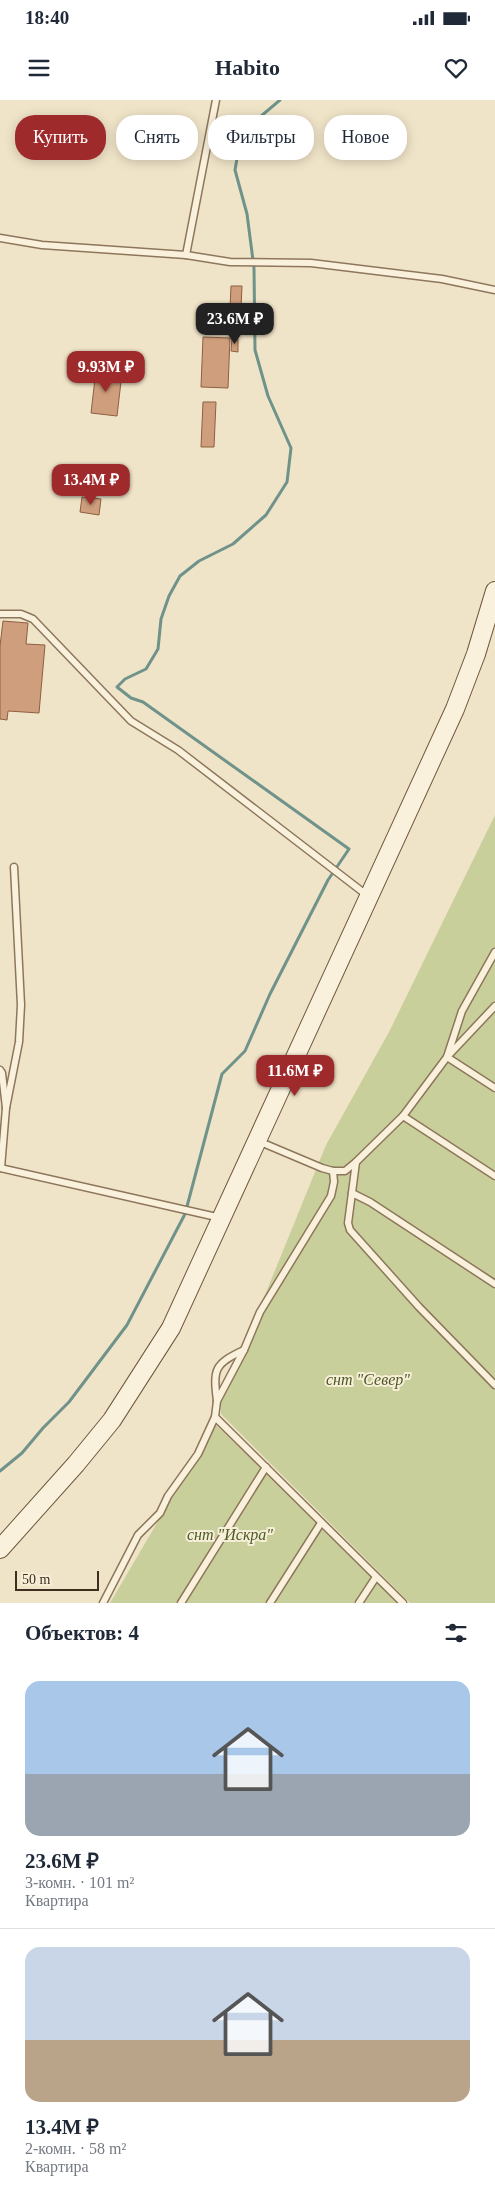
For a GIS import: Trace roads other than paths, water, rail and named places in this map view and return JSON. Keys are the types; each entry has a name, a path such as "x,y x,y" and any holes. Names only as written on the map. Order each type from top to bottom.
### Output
{"street":[{"path":"0,1549 76,1464 112,1420 171,1328 455,709 476,654 495,591"}],"lane":[{"path":"186,255 216,100"},
{"path":"0,238 42,245 186,255 230,262 311,263 442,279 495,290"},
{"path":"0,614 21,614 33,619 131,721 178,750 368,896"},
{"path":"14,867 21,1005 19,1042 6,1108 0,1168 222,1218"},
{"path":"447,1057 462,1011 495,952"},
{"path":"257,1140 333,1171 345,1170 356,1162 403,1116 447,1057 495,1006"},
{"path":"447,1057 495,1088"},
{"path":"0,1070 2,1073 6,1108"},
{"path":"403,1116 495,1176"},
{"path":"356,1162 348,1223 350,1230 419,1307 495,1384"},
{"path":"217,1401 244,1350 260,1312 331,1196 334,1182 333,1171"},
{"path":"352,1193 370,1202 495,1284"},
{"path":"103,1603 138,1535 160,1513 168,1496 198,1454 215,1417 217,1369 226,1359 244,1350"},
{"path":"215,1417 403,1603"},
{"path":"181,1603 266,1467"},
{"path":"270,1603 321,1523"},
{"path":"359,1603 376,1577"}],"waterway":[{"path":"0,1471 22,1453 69,1402 127,1325 185,1214 222,1074 245,1051 270,994 328,880 349,849 143,702 131,698 117,687 125,679 146,669 158,649 161,619 169,596 180,576 199,561 233,544 266,515 287,482 291,448 268,396 255,350 254,268 247,214 235,170 240,141 254,122 280,100"}],"park label":[{"name":"снт \"Север\"","path":"368,1379"},
{"name":"снт \"Искра\"","path":"230,1534"}]}
